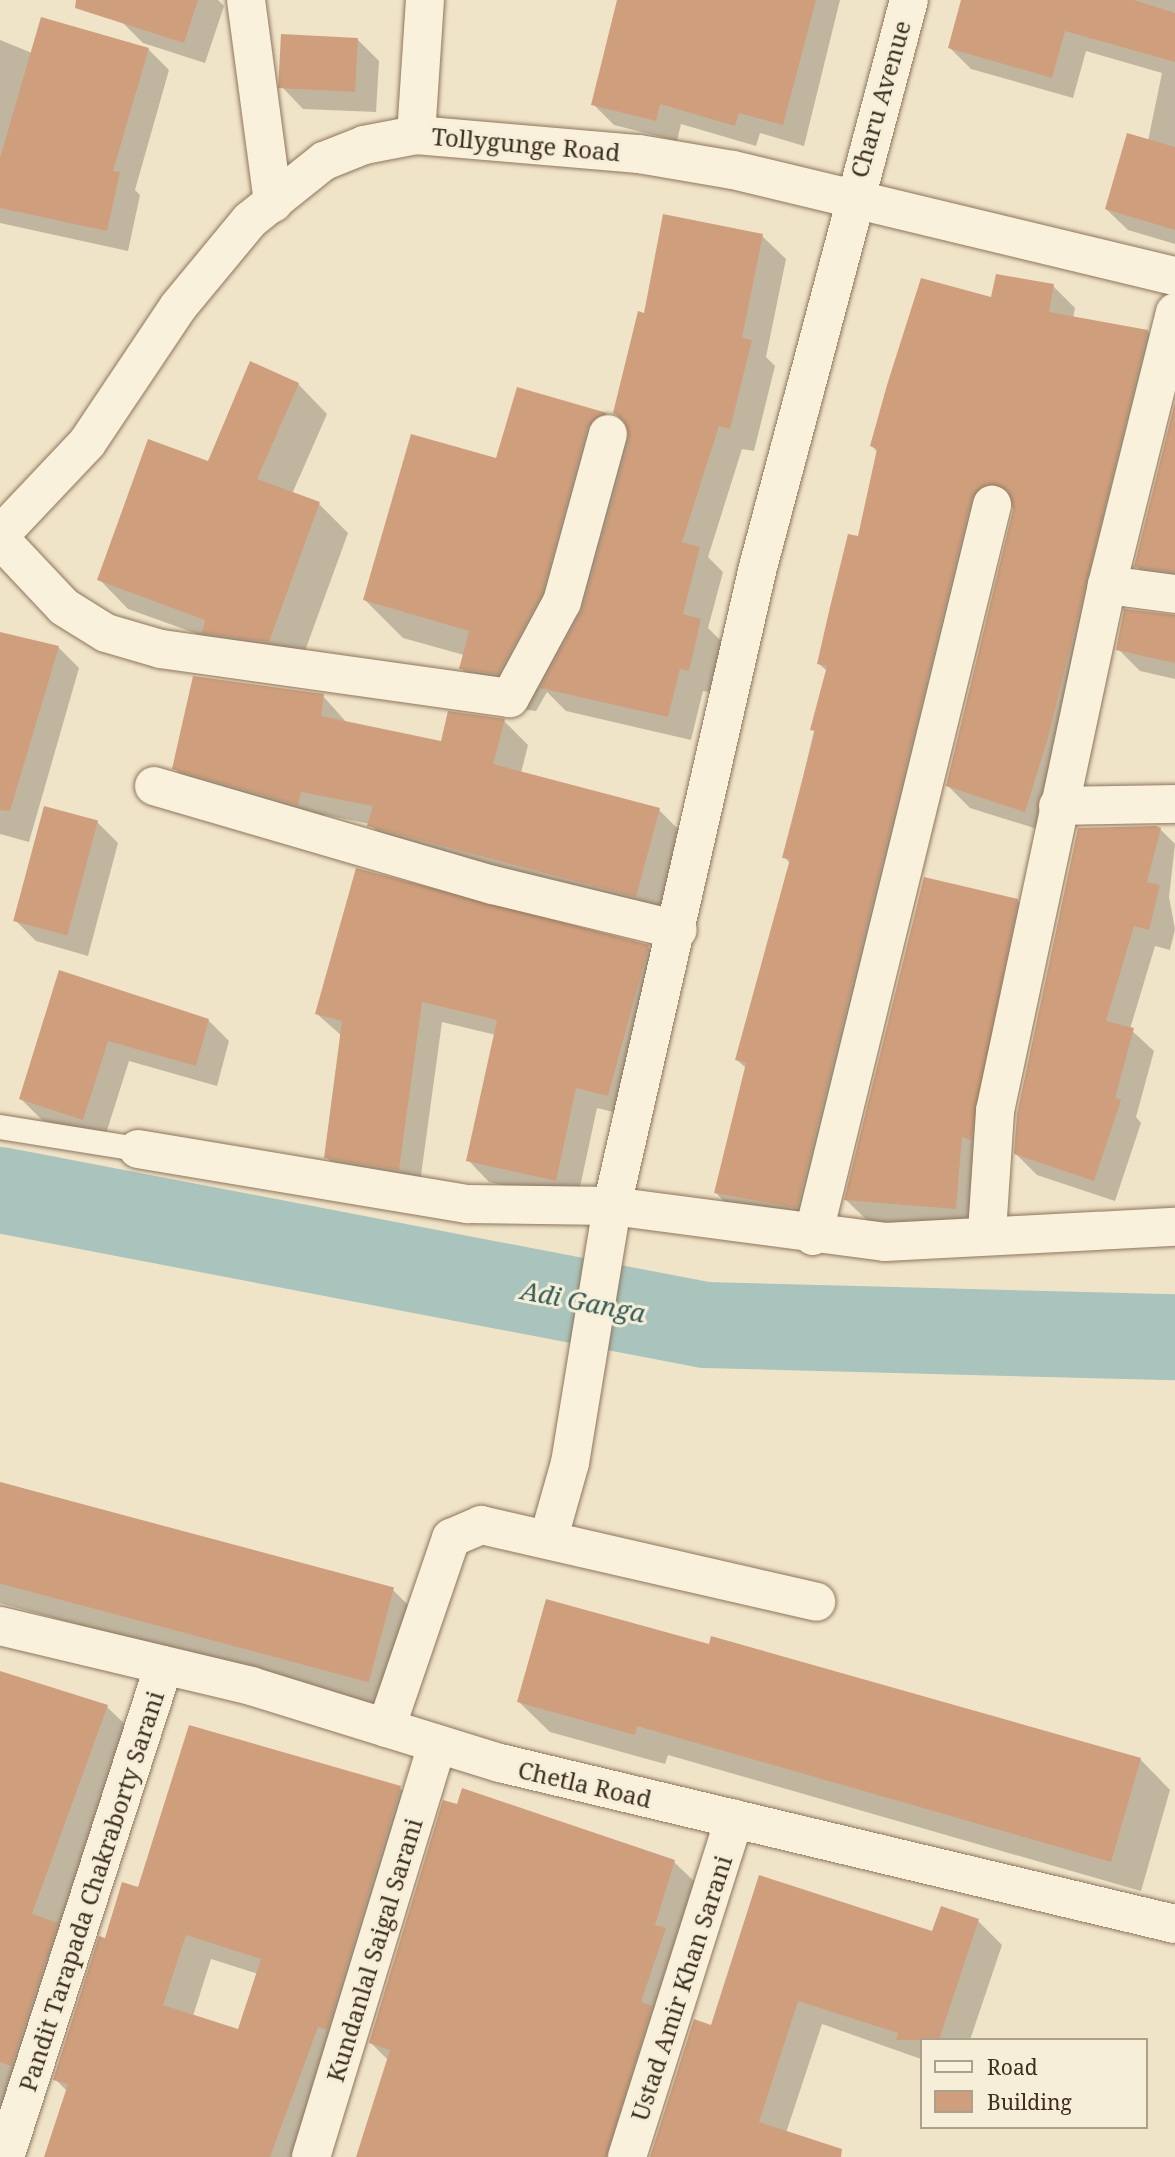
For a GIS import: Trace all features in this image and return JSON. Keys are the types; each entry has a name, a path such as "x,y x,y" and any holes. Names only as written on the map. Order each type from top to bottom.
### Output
{"street":[{"path":"246,0 273,203"},
{"path":"416,135 425,0"},
{"name":"Charu Avenue","path":"549,1537 570,1463 611,1216 678,930 758,567 852,199 909,0"},
{"name":"Tollygunge Road","path":"0,537 87,443 178,307 250,220 324,161 364,145 416,135 639,154 852,199 1175,276"},
{"path":"987,1233 995,1111 1107,585 1175,312"},
{"path":"0,537 64,607 106,633 161,649 510,698 562,602 608,434"},
{"path":"813,1236 992,505"},
{"path":"1107,585 1175,594"},
{"path":"154,786 493,885 678,930"},
{"path":"1058,806 1175,804"},
{"path":"138,1149 468,1204 885,1242 987,1233 1175,1227"},
{"path":"386,1728 451,1538 481,1525 549,1537 816,1602"},
{"name":"Chetla Road","path":"0,1626 164,1665 437,1744 734,1819 1175,1924"},
{"name":"Pandit Tarapada Chakraborty Sarani","path":"5,2157 164,1665"},
{"name":"Kundanlal Saigal Sarani","path":"311,2157 437,1744"},
{"name":"Ustad Amir Khan Sarani","path":"627,2157 734,1819"}],"lane":[{"path":"0,1127 138,1149"}],"building":[{"path":"76,0 198,0 184,43 75,8"},
{"path":"617,0 816,0 783,125 739,113 735,126 660,104 656,121 591,105"},
{"path":"961,0 1134,0 1175,13 1175,62 1065,31 1052,78 948,48"},
{"path":"41,17 149,48 113,171 120,172 107,231 0,208 0,158"},
{"path":"281,34 358,38 355,92 278,88"},
{"path":"1127,133 1175,147 1175,230 1105,209"},
{"path":"663,214 763,234 742,338 752,340 730,429 719,426 682,542 700,547 683,614 701,619 689,671 680,669 668,717 540,688 583,608 629,440 624,419 613,413 638,311 644,313"},
{"path":"996,274 1054,284 1049,312 1148,330 1048,738 1025,812 946,786 1013,510 1008,490 987,484 971,500 797,1208 714,1193 746,1063 735,1060 790,859 782,858 815,731 810,730 827,666 817,664 848,534 858,536 877,449 870,446 887,385 921,278 991,297"},
{"path":"250,361 299,383 257,479 320,502 269,642 202,633 205,620 97,580 148,439 208,461"},
{"path":"517,387 607,413 587,428 542,594 498,674 459,669 469,631 363,600 411,434 496,458"},
{"path":"1175,402 1175,572 1134,567"},
{"path":"1124,609 1175,615 1175,663 1116,650"},
{"path":"0,632 59,646 10,811 0,810"},
{"path":"193,676 324,694 321,716 441,741 448,711 505,719 493,764 660,808 636,897 367,826 373,806 301,792 298,805 172,769"},
{"path":"44,806 98,820 67,935 13,921"},
{"path":"1078,828 1161,828 1147,882 1160,885 1149,930 1134,926 1106,1021 1134,1028 1115,1098 1121,1100 1094,1181 1014,1154 1017,1114"},
{"path":"356,868 649,945 608,1096 576,1088 556,1181 466,1161 497,1020 422,1002 399,1170 324,1158 342,1021 315,1014"},
{"path":"924,877 1018,899 971,1140 962,1137 956,1209 844,1200"},
{"path":"59,970 209,1019 196,1066 108,1041 83,1120 19,1099"},
{"path":"0,1482 394,1588 369,1682 0,1583"},
{"path":"546,1599 709,1644 711,1636 1141,1758 1111,1862 637,1726 635,1735 517,1702"},
{"path":"0,1671 108,1705 32,1914 58,1923 11,2066 0,2062"},
{"path":"189,1725 401,1786 327,2030 318,2027 270,2157 44,2157 68,2084 53,2080 99,1936 105,1938 122,1882 138,1887","holes":["186,1935 261,1959 238,2029 163,2005"]},
{"path":"462,1788 675,1860 655,1925 666,1928 641,2002 652,2006 606,2157 356,2157 390,2050 369,2043 443,1800 457,1804"},
{"path":"759,1875 932,1931 941,1906 979,1919 940,2038 896,2040 898,2033 798,2001 759,2122 842,2149 841,2157 650,2157 694,2019 711,2025"}],"waterway":[{"name":"Adi Ganga","path":"0,1190 705,1325 1175,1337"}]}
